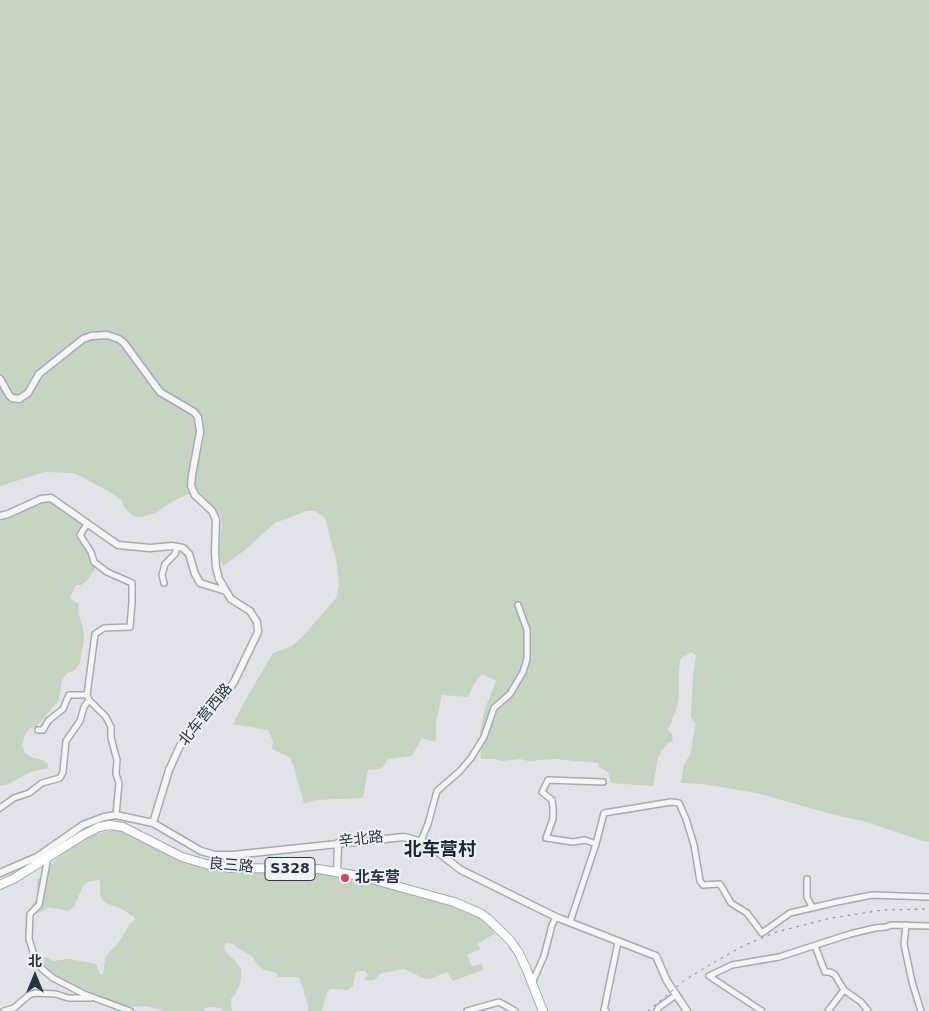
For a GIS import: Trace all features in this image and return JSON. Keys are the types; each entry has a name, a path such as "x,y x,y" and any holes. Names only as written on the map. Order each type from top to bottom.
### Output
{"main road":[{"name":"良三路","path":"0,885 15,878 95,829 105,826 118,826 138,834 182,857 206,864 231,868 337,872 439,897 462,904 480,913 495,924 510,940 526,968 544,1011"}],"street":[{"path":"0,379 12,398 20,399 28,392 39,374 83,339 91,336 107,335 124,343 160,392 194,412 198,417 200,432 191,486 195,495 209,508 216,520 216,567 219,579 226,591"},
{"path":"0,516 41,499 51,498 118,545 150,548 177,547 174,554 165,564 162,575 164,583"},
{"path":"0,808 14,798 29,793 42,783 60,778 63,772 66,740 80,721 88,698 95,634 104,628 130,627 132,582 108,572 94,562 91,552 80,535 87,524"},
{"name":"北车营西路","path":"153,823 168,770 180,746 194,726 223,698 239,672 258,632 257,622 250,611 231,599 226,591 200,582 194,574 189,554 183,548 177,547"},
{"path":"421,841 428,824 437,790 471,758 484,736 494,708 510,694 523,672 526,660 527,630 518,605"},
{"path":"0,873 37,857 83,825 116,814 119,783 116,774 117,760 106,717 88,698 69,695 63,709 48,721 43,730 38,730"},
{"path":"596,844 585,840 573,842 546,838 553,819 553,808 552,800 542,792 548,780 603,782"},
{"path":"570,922 596,844 604,813 646,805 676,802 679,803 686,819 694,845 700,881 703,885 720,884 731,903 747,913 762,933 790,913 872,895 929,897"},
{"name":"辛北路","path":"116,814 153,823 201,851 215,855 233,855 393,837 404,837 421,841 461,870 556,917 656,956 664,976 687,1011"},
{"path":"337,872 338,843"},
{"path":"48,857 38,905 30,914 29,939 34,955 41,968 53,978 94,998 130,1011"},
{"path":"807,878 807,897 812,908"},
{"path":"532,983 544,956 556,917"},
{"path":"762,1011 709,976 732,966 780,957 850,934 875,928 892,925 929,926"},
{"path":"906,926 904,944 912,982 921,1011"},
{"path":"606,1011 604,1010 618,942"},
{"path":"815,946 822,969 835,975 844,990 860,1002 868,1011"},
{"path":"830,1010 844,990"},
{"path":"4,1011 14,1008 29,995 35,993 56,994 68,998 94,998"},
{"path":"657,1011 658,1008 676,995"},
{"path":"466,1011 499,1002 515,1011"}],"green space":[{"path":"0,0 929,0 929,842 867,822 756,793 704,784 681,783 684,765 691,752 695,724 691,717 696,655 691,652 681,658 677,708 668,730 672,734 673,741 667,744 658,758 653,786 611,783 608,772 599,767 598,763 554,759 502,761 481,759 480,734 482,722 496,681 482,674 474,684 468,697 442,695 436,722 436,742 422,738 412,756 388,759 384,766 379,769 368,770 363,798 316,800 304,804 293,764 289,757 272,749 273,741 268,730 233,724 273,653 292,646 337,597 339,584 336,559 325,518 315,511 307,511 275,523 245,550 223,566 219,555 222,524 220,515 200,493 187,495 175,500 155,513 142,517 133,516 125,509 121,500 113,494 73,473 45,472 0,486"},
{"path":"48,499 84,521 79,529 91,558 98,564 87,581 81,585 76,585 70,598 79,604 78,613 83,627 84,638 80,663 75,670 67,673 62,680 59,700 36,727 30,728 25,735 22,745 25,753 31,757 43,760 48,764 48,768 31,772 0,786 0,514"},
{"path":"117,829 199,866 331,873 374,883 474,914 489,924 494,934 477,944 480,949 467,955 472,966 482,964 483,970 453,981 447,972 430,979 423,978 404,969 381,973 374,980 365,981 368,975 365,971 356,972 353,986 348,990 331,989 327,992 322,1011 308,1011 308,1005 299,977 277,977 277,973 264,970 258,966 252,956 233,944 226,943 224,946 225,951 241,969 241,981 235,995 231,999 232,1011 211,1007 205,1008 203,1011 165,1011 145,1006 131,1007 117,1003 51,974 45,969 43,962 44,958 47,957 53,961 69,959 96,964 100,974 103,975 105,959 108,953 117,945 135,918 124,910 102,900 100,881 96,880 87,882 83,886 74,907 68,911 48,907 34,914 32,909 33,903 37,900 37,880 53,862 65,851 95,834"}],"railway":[{"path":"648,1011 685,980 743,946 776,932 831,918 883,910 929,909"}],"place":[{"name":"北车营","path":"345,878"}],"district":[{"name":"北车营村","path":"440,850"}]}
